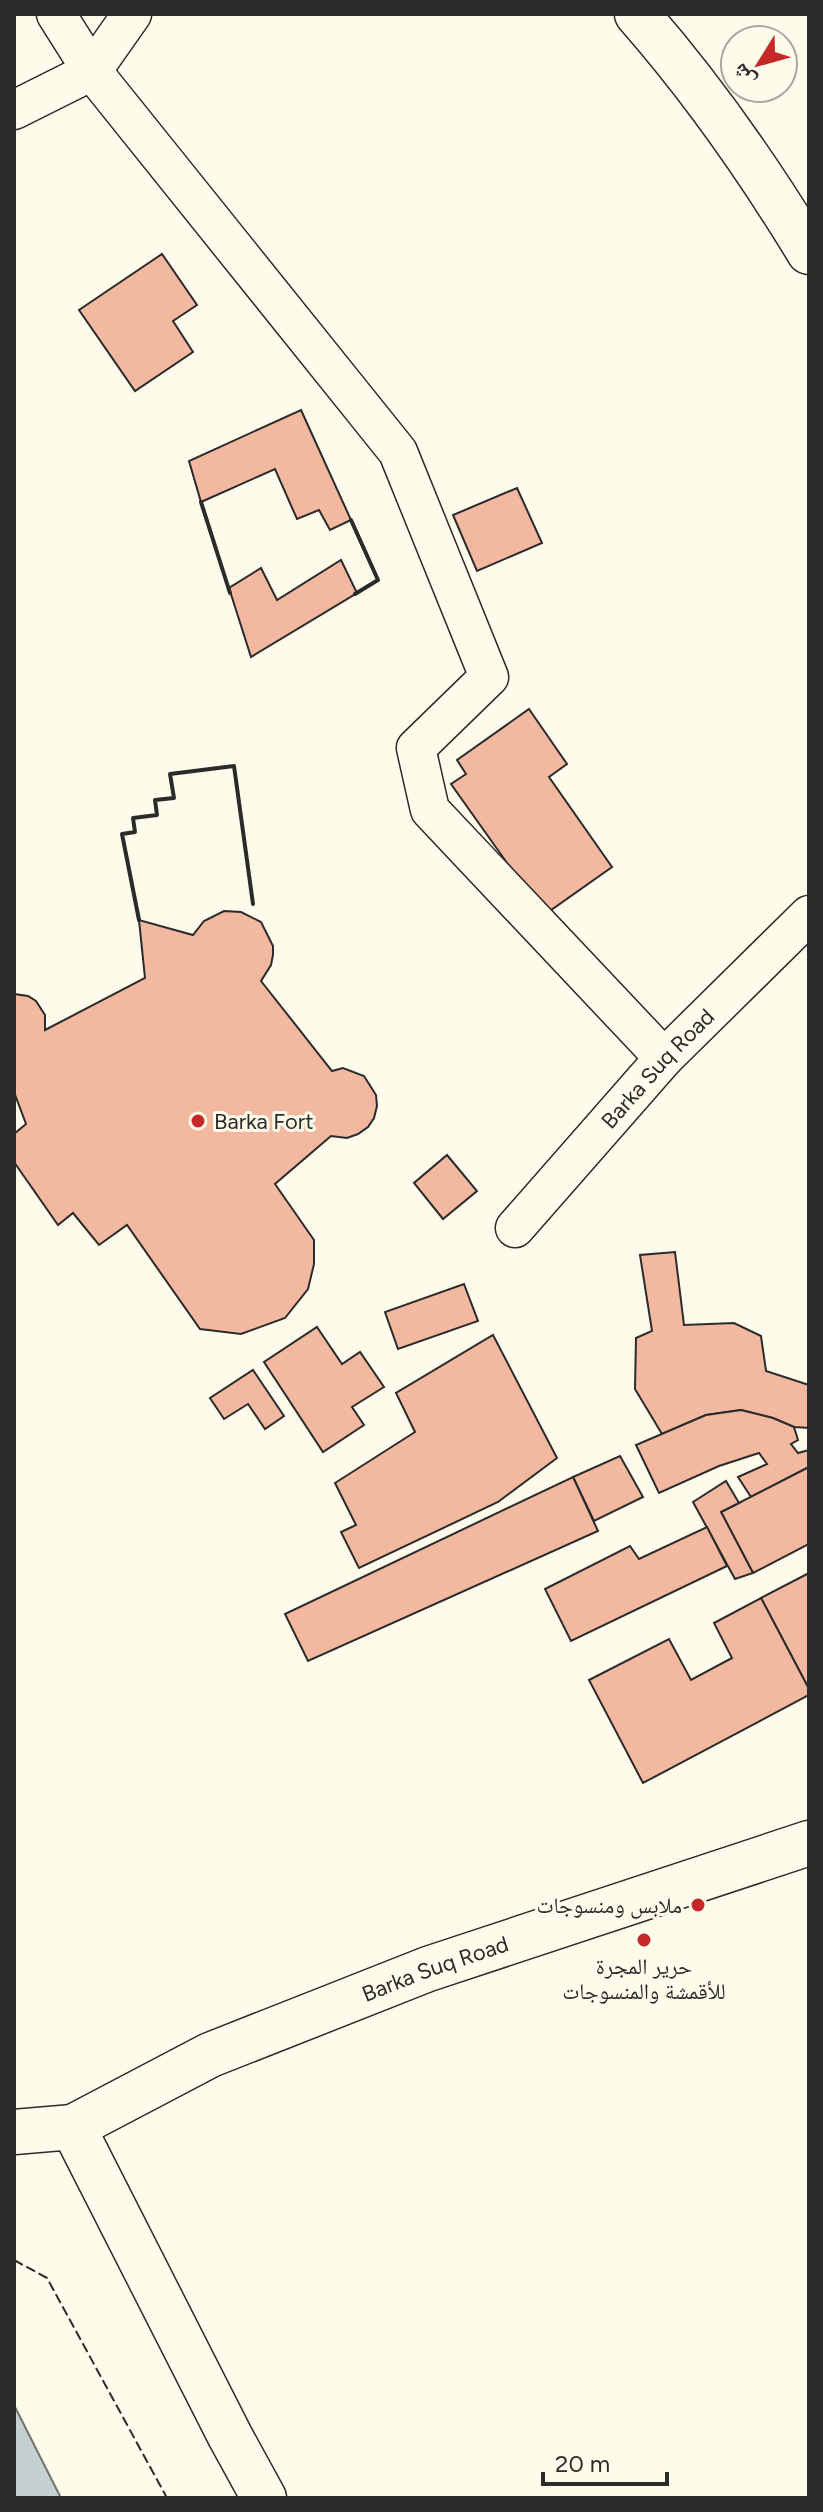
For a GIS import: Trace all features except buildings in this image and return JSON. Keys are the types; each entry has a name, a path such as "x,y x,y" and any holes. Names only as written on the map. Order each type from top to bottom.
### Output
{"street":[{"path":"56,14 92,71 398,452 489,677 416,748 430,810 664,1058"},
{"path":"14,110 92,71 132,14"},
{"path":"637,14 676,58 770,187 809,252"},
{"name":"Barka Suq Road","path":"515,1228 664,1058 809,915"},
{"name":"Barka Suq Road","path":"73,2127 210,2055 428,1969 809,1843"},
{"path":"14,2132 73,2127 264,2498"}],"shaded area":[{"path":"14,2405 61,2498 14,2498"}],"fence":[{"path":"14,2260 47,2278 167,2498"}],"wall":[{"path":"201,502 230,593"},
{"path":"351,520 378,580 355,594"},
{"path":"139,920 122,834 135,832 133,818 157,815 155,800 174,798 170,774 234,766 253,904"}],"place":[{"name":"Barka Fort","path":"198,1121"},
{"name":"ملابس ومنسوجات","path":"698,1905"},
{"name":"حرير المجرة للأقمشة والمنسوجات","path":"644,1940"}]}
